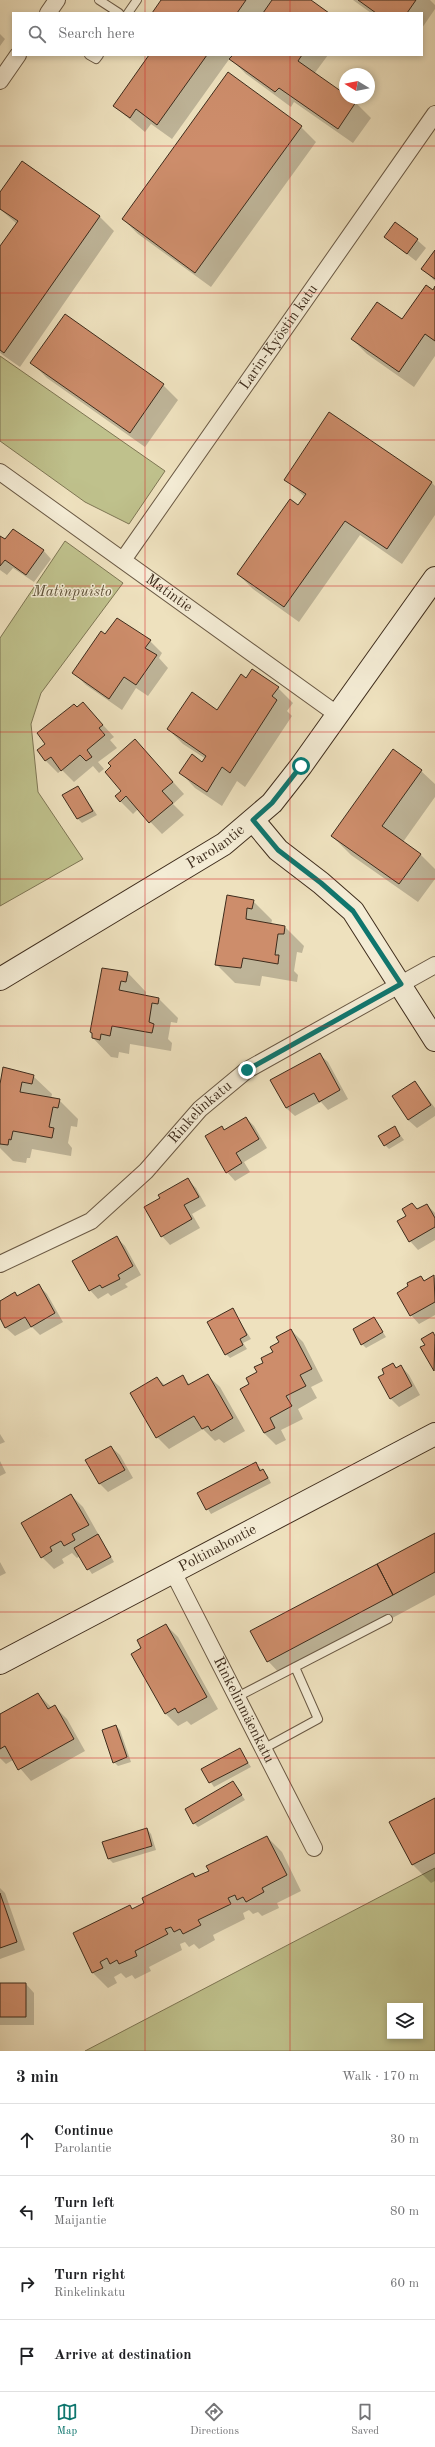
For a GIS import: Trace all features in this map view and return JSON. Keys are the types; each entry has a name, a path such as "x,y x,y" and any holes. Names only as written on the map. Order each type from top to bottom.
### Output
{"main road":[{"name":"Parolantie","path":"0,979 224,844 272,803 338,715 435,578"},
{"path":"253,820 278,850 321,883 353,911 401,984 435,1040"},
{"name":"Poltinahontie","path":"0,1663 435,1434"}],"street":[{"path":"49,12 58,0"},
{"path":"0,80 17,56"},
{"name":"Larin-Kyöstin katu","path":"123,560 435,114"},
{"name":"Matintie","path":"0,472 338,715"},
{"name":"Rinkelinkatu","path":"0,1264 91,1220 146,1171 200,1109 247,1070 435,965"},
{"name":"Rinkelinmäenkatu","path":"173,1572 314,1848"}],"lane":[{"path":"99,0 117,12"},
{"path":"129,12 137,0"},
{"path":"237,1697 388,1619"},
{"path":"263,1749 318,1719 295,1667"}],"green space":[{"path":"0,356 165,471 129,524 85,502 0,441"},
{"name":"Matinpuisto","path":"65,541 123,583 41,693 31,724 38,792 83,859 0,906 0,638"},
{"path":"435,1868 435,2051 85,2051"}],"building":[{"path":"161,0 246,0 238,12 153,12"},
{"path":"272,0 311,0 328,12 264,12"},
{"path":"358,0 416,0 408,12 375,12"},
{"path":"148,56 206,56 157,125 136,109 130,118 113,106"},
{"path":"232,56 301,56 298,61 339,90 339,104 355,104 338,129 279,88 275,92 229,59"},
{"path":"228,72 302,126 195,273 122,219"},
{"path":"22,161 100,216 4,353 0,350 0,246 18,221 0,209 0,192"},
{"path":"395,222 418,239 407,254 384,237"},
{"path":"435,250 435,279 421,269"},
{"path":"426,285 433,290 435,286 435,341 425,334 399,372 351,339 377,302 402,319"},
{"path":"65,314 164,384 130,433 30,363"},
{"path":"329,412 432,482 387,549 345,521 284,607 237,574 290,499 298,505 306,494 284,480"},
{"path":"13,529 44,550 26,575 5,560 0,566 0,536 5,539"},
{"path":"117,618 151,640 145,648 157,655 136,685 124,677 109,699 72,673 101,631 105,634"},
{"path":"252,669 279,687 272,696 277,700 230,773 222,767 207,792 179,773 192,754 202,762 206,756 167,729 192,692 217,710 241,674 246,678"},
{"path":"83,702 103,725 99,728 105,735 87,750 92,757 86,761 80,755 61,771 51,757 45,761 37,750 45,744 37,733 74,704 77,707"},
{"path":"135,739 173,782 162,791 173,803 149,823 126,796 120,802 115,796 121,791 105,772 111,766 108,763"},
{"path":"393,749 422,770 382,826 421,854 399,884 331,836"},
{"path":"78,786 93,811 77,819 62,795"},
{"path":"227,895 254,900 252,909 247,908 246,919 285,926 284,934 278,934 275,955 279,955 278,964 243,958 241,968 215,965"},
{"path":"102,968 128,972 126,982 121,981 119,990 159,998 158,1004 152,1003 149,1022 154,1024 152,1033 112,1026 110,1036 101,1034 100,1040 92,1038 92,1033 90,1032"},
{"path":"320,1053 340,1090 319,1102 314,1093 286,1108 270,1080"},
{"path":"3,1067 34,1075 32,1084 22,1082 20,1092 60,1099 58,1108 53,1107 49,1127 54,1128 52,1138 13,1131 8,1145 0,1144 0,1084"},
{"path":"415,1081 431,1105 408,1120 392,1096"},
{"path":"246,1117 259,1139 236,1153 242,1163 226,1173 205,1136 222,1126 224,1130"},
{"path":"395,1126 400,1136 384,1146 378,1136"},
{"path":"188,1178 199,1197 184,1205 192,1219 161,1237 144,1207 160,1198 158,1195"},
{"path":"412,1203 417,1209 427,1204 435,1218 435,1227 409,1242 397,1221 406,1216 402,1209"},
{"path":"117,1236 133,1266 118,1275 120,1279 102,1288 100,1285 89,1291 72,1261"},
{"path":"434,1275 435,1302 410,1316 397,1293 408,1286 407,1283 421,1276 424,1281"},
{"path":"39,1284 55,1313 31,1327 25,1317 5,1328 0,1318 0,1301 15,1292 17,1296"},
{"path":"233,1308 247,1335 240,1339 243,1345 225,1355 207,1322"},
{"path":"374,1317 383,1332 361,1345 353,1329"},
{"path":"291,1329 312,1369 300,1375 306,1386 286,1396 292,1406 270,1418 275,1428 264,1433 240,1389 249,1384 246,1378 257,1372 254,1367 263,1363 261,1358 273,1352 270,1347 279,1342 276,1337"},
{"path":"433,1332 435,1336 434,1371 420,1347 425,1345 421,1339"},
{"path":"393,1363 396,1368 401,1365 412,1386 390,1399 378,1377 384,1374 382,1369"},
{"path":"208,1374 233,1418 211,1431 208,1426 202,1429 194,1416 156,1438 130,1393 157,1377 163,1386 183,1375 188,1385"},
{"path":"111,1446 125,1470 99,1484 85,1460"},
{"path":"256,1462 260,1471 263,1469 268,1478 206,1510 197,1493"},
{"path":"71,1494 89,1525 72,1534 75,1540 64,1546 61,1541 50,1547 52,1551 41,1558 21,1523"},
{"path":"435,1533 435,1572 393,1595 377,1564"},
{"path":"98,1534 111,1557 87,1570 74,1548"},
{"path":"377,1564 393,1595 267,1662 250,1631"},
{"path":"166,1624 207,1697 178,1713 175,1708 165,1714 131,1654 141,1648 137,1640"},
{"path":"38,1693 48,1709 55,1705 74,1739 18,1770 5,1746 0,1749 0,1714"},
{"path":"116,1725 127,1757 113,1763 102,1730"},
{"path":"240,1748 248,1763 209,1783 201,1769"},
{"path":"233,1781 242,1795 193,1824 185,1809"},
{"path":"435,1798 435,1853 412,1865 389,1822"},
{"path":"147,1828 152,1846 108,1859 102,1842"},
{"path":"267,1836 287,1875 262,1888 264,1892 246,1902 243,1897 237,1900 235,1895 228,1898 231,1904 198,1920 201,1925 183,1934 180,1929 174,1932 171,1927 165,1929 168,1934 135,1951 137,1956 119,1964 117,1960 110,1964 107,1958 100,1962 103,1968 92,1973 73,1933 130,1905 132,1909 144,1903 142,1898 193,1873 195,1877 209,1871 206,1866"},
{"path":"0,1893 17,1942 0,1948"},
{"path":"0,1983 26,1983 26,2017 0,2017"}],"route":[{"path":"247,1070 401,984 353,911 321,883 278,850 253,820 272,803 301,766"}]}
